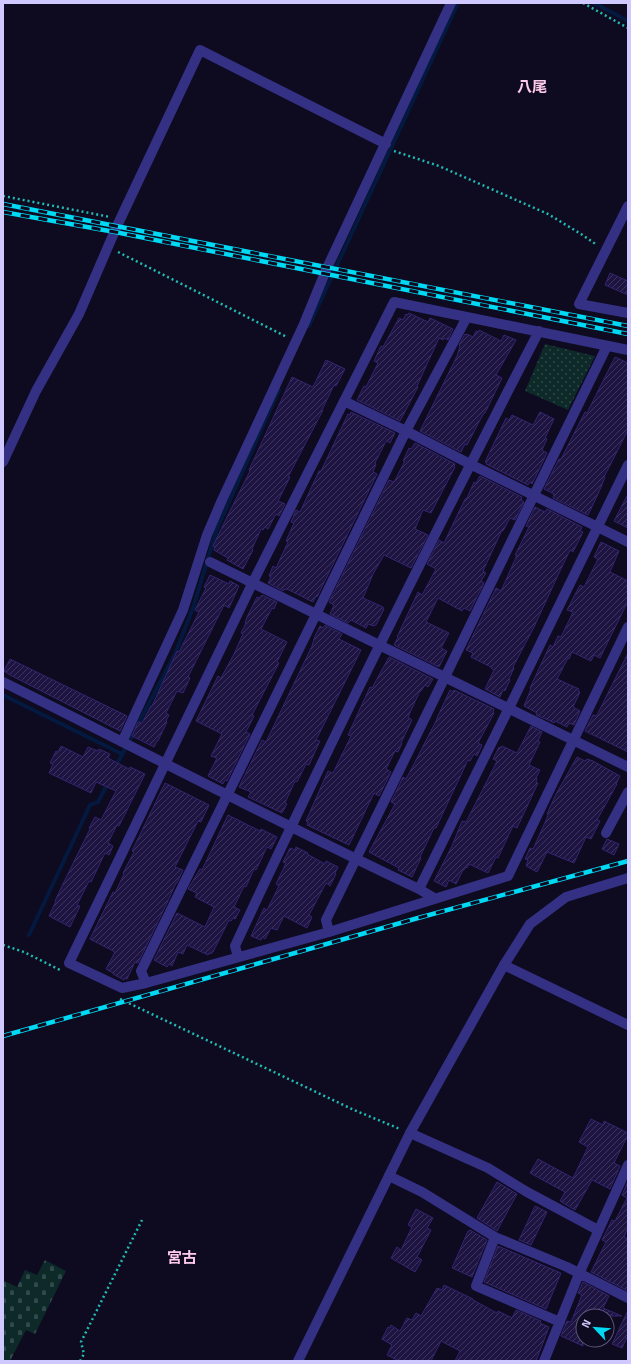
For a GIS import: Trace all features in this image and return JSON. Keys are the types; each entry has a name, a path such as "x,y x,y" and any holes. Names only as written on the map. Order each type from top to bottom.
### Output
{"street":[{"path":"122,742 183,610 207,535 222,500 296,341 327,268 389,147 451,3"},
{"path":"3,462 36,391 79,314 108,247 200,50 389,147"},
{"path":"628,206 579,304 628,312"},
{"path":"628,350 394,302 253,582 69,963 122,988 146,983 329,932 508,876 628,627"},
{"path":"146,983 141,972 406,431 467,317"},
{"path":"238,957 235,946 290,827 470,464 539,331"},
{"path":"329,932 326,920 607,346"},
{"path":"344,401 628,542"},
{"path":"419,889 628,465"},
{"path":"210,562 628,767"},
{"path":"3,682 165,763 227,796 419,889 434,898"},
{"path":"606,833 628,792"},
{"path":"298,1361 410,1133 504,965 530,924 566,897 628,878"},
{"path":"504,965 628,1025"},
{"path":"410,1133 488,1168 527,1192 598,1230"},
{"path":"544,1361 579,1274 628,1165"},
{"path":"389,1176 422,1192 495,1237 567,1267 628,1298"},
{"path":"495,1237 476,1286 560,1322"}],"path":[{"path":"583,3 628,28"},
{"path":"389,147 439,166 548,214 606,250"},
{"path":"3,196 121,219"},
{"path":"108,247 296,341"},
{"path":"3,945 24,952 64,972"},
{"path":"118,998 354,1110 410,1133"},
{"path":"80,1361 84,1354 81,1342 142,1220"}],"green space":[{"path":"545,344 595,356 568,410 525,391"},
{"path":"45,1260 66,1271 35,1334 26,1330 10,1361 3,1361 3,1280 17,1287 25,1270 37,1275"}],"building":[{"path":"610,273 628,281 628,295 605,285"},
{"path":"409,313 428,322 430,318 453,329 448,340 439,338 417,386 418,387 400,421 357,400 364,386 366,387 378,363 374,361 381,346 383,347 399,318 403,320 406,314 407,315"},
{"path":"479,330 501,341 504,335 516,340 496,375 502,378 485,413 467,445 465,444 461,452 420,431 457,356 459,345 465,334 473,337 476,331 478,332"},
{"path":"615,357 628,363 628,430 604,477 599,492 588,515 553,498 554,494 544,489 585,412 587,413"},
{"path":"326,360 345,369 336,386 334,385 323,410 288,477 290,477 278,501 285,504 279,516 276,514 268,529 265,527 263,530 261,529 252,549 253,550 243,569 227,560 228,558 214,550 215,547 213,546 250,471 249,470 292,377 313,387"},
{"path":"351,412 395,433 390,443 387,441 385,443 375,463 373,472 377,474 317,597 316,596 313,602 287,589 284,589 283,591 268,583 271,577 269,576 273,566 276,568 288,542 286,541 294,523 291,522 296,510 300,512 348,414 350,415"},
{"path":"540,412 554,419 545,438 547,439 542,450 547,453 532,484 530,482 528,485 486,464 487,463 485,462 506,418 509,420 512,415 533,425"},
{"path":"415,443 455,464 455,467 431,513 423,510 415,529 428,535 411,568 384,555 373,574 363,598 383,607 384,609 376,625 374,626 368,624 366,628 351,620 348,623 330,614 334,605 329,602 389,480 394,482 405,461 403,461 409,448 411,449"},
{"path":"480,476 522,497 521,500 524,502 515,520 510,518 503,531 502,530 483,571 486,573 481,581 484,583 470,611 464,608 462,611 438,598 426,622 449,633 441,648 447,651 439,667 394,645 418,592 422,595 436,569 427,564 439,540 444,543 474,482 476,483"},
{"path":"628,494 628,528 614,521"},
{"path":"535,507 545,512 547,509 582,527 580,531 583,532 573,552 570,550 534,627 513,667 510,680 505,691 503,690 500,697 485,689 494,670 471,657 473,653 466,650 496,588 501,591 517,555 515,555 529,527 526,526"},
{"path":"601,542 619,551 610,572 628,581 628,601 600,658 594,655 591,661 572,652 557,679 579,689 578,691 580,692 573,707 580,711 574,725 569,723 567,727 555,721 554,723 536,715 537,713 524,706 531,689 530,688 550,645 553,647 558,636 561,637 573,612 567,610 580,585 584,587 598,559 594,557"},
{"path":"210,575 229,584 230,581 239,586 229,608 224,605 188,677 190,678 183,693 177,691 166,713 169,715 166,721 167,722 154,747 132,736 138,722 142,723 152,706 177,651 179,652 199,612 195,610 206,588 204,587"},
{"path":"262,595 277,602 274,609 272,608 261,629 287,642 277,662 279,663 252,715 254,716 246,732 250,734 227,781 225,780 223,784 208,776 217,758 211,756 222,734 196,721 218,676 221,678 234,654 243,634 241,633 247,617 257,597 260,598"},
{"path":"325,625 342,634 339,639 361,650 316,740 320,741 309,765 306,764 297,782 295,781 285,803 287,804 282,813 248,797 251,792 239,787 262,740 266,742 320,626 323,628"},
{"path":"628,653 628,752 585,731 593,715 596,716 598,713"},
{"path":"389,657 433,679 428,687 425,685 420,691 408,717 412,720 402,743 398,752 395,751 386,769 391,772 379,796 374,793 349,845 307,825 308,822 306,821 328,771 333,773 351,736 348,735 370,687 372,688"},
{"path":"10,659 127,716 120,731 10,675 4,671"},
{"path":"450,690 453,692 454,690 494,709 494,713 478,743 482,745 477,756 474,754 470,761 468,760 436,828 434,828 420,857 421,858 412,877 398,870 399,868 369,852 395,804 391,802 403,777 406,779"},
{"path":"531,726 542,732 538,741 540,742 529,765 540,770 536,778 536,782 538,783 517,828 513,826 498,858 496,857 488,873 469,864 467,868 466,867 463,870 456,884 449,880 446,887 434,881 452,846 462,821 466,822 497,761 493,759 499,747 501,748 502,746 517,753"},
{"path":"61,746 83,757 88,747 98,751 99,749 110,754 108,758 129,769 130,767 145,774 119,826 117,825 108,843 113,846 109,855 105,853 91,882 89,881 77,905 80,906 70,927 49,916 90,829 89,828 95,817 101,820 116,791 96,782 91,793 49,773 53,764 50,763 56,751 58,752"},
{"path":"577,757 585,761 587,759 593,761 620,776 597,820 600,821 591,839 586,837 574,863 547,852 537,872 526,866 528,860 525,859 530,848 533,849 556,794"},
{"path":"165,783 209,805 201,822 198,821 175,867 183,870 177,883 138,963 135,962 127,979 125,978 124,980 106,969 115,952 90,939 113,892 115,893 134,852 132,851"},
{"path":"228,815 260,831 261,829 277,837 271,849 267,847 256,870 254,869 246,887 244,886 234,907 240,910 235,919 233,918 231,921 229,920 213,952 211,954 209,953 208,955 187,945 183,954 178,952 172,966 169,964 167,967 154,960 177,913 205,927 214,907 195,897 197,893 188,889 200,869 202,870"},
{"path":"607,839 619,844 614,855 602,849"},
{"path":"296,847 325,864 326,861 338,867 330,886 326,883 309,915 312,917 307,928 284,916 277,930 271,928 265,939 262,937 261,940 251,936 264,908 267,910 279,886 276,884 286,863 283,862 290,848 295,850"},
{"path":"591,1119 603,1125 604,1121 628,1133 628,1135 614,1163 620,1166 610,1189 592,1180 575,1210 560,1201 565,1192 530,1173 538,1159 573,1178 588,1147 579,1142"},
{"path":"628,1181 628,1227 624,1237 628,1239 628,1291 591,1272 606,1242 602,1240 612,1220 615,1221 627,1198 622,1195"},
{"path":"497,1182 517,1194 497,1231 477,1218"},
{"path":"535,1206 547,1212 531,1245 519,1240"},
{"path":"416,1209 433,1218 427,1228 431,1230 417,1257 422,1260 415,1272 391,1258 397,1247 401,1250 412,1227 408,1225"},
{"path":"470,1230 487,1240 472,1277 452,1268 468,1231"},
{"path":"498,1246 561,1273 546,1309 484,1282"},
{"path":"583,1282 609,1296 603,1308 577,1308 582,1295 578,1293"},
{"path":"444,1285 497,1313 498,1311 512,1318 516,1310 541,1321 540,1323 549,1327 536,1361 455,1361 460,1351 441,1341 431,1361 399,1361 387,1355 392,1345 382,1339 388,1327 390,1328 391,1325 400,1331 407,1318 412,1320 416,1313 421,1316 437,1288 442,1290"},
{"path":"628,1310 628,1335 622,1348 615,1345 615,1338"},
{"path":"575,1312 575,1342 561,1336 567,1321 571,1322"},
{"path":"615,1313 622,1316 615,1316"}],"waterway":[{"path":"309,326 458,3"},
{"path":"594,3 628,21"},
{"path":"116,766 175,654 193,608 217,529 279,390"},
{"path":"3,695 122,754"},
{"path":"29,935 90,805 98,802 108,783"}],"railway":[{"path":"3,204 628,326"},
{"path":"3,212 115,232 628,334"},
{"path":"3,1036 418,918 628,861"}],"district":[{"name":"八尾","path":"532,87"},
{"name":"宮古","path":"182,1258"}]}
